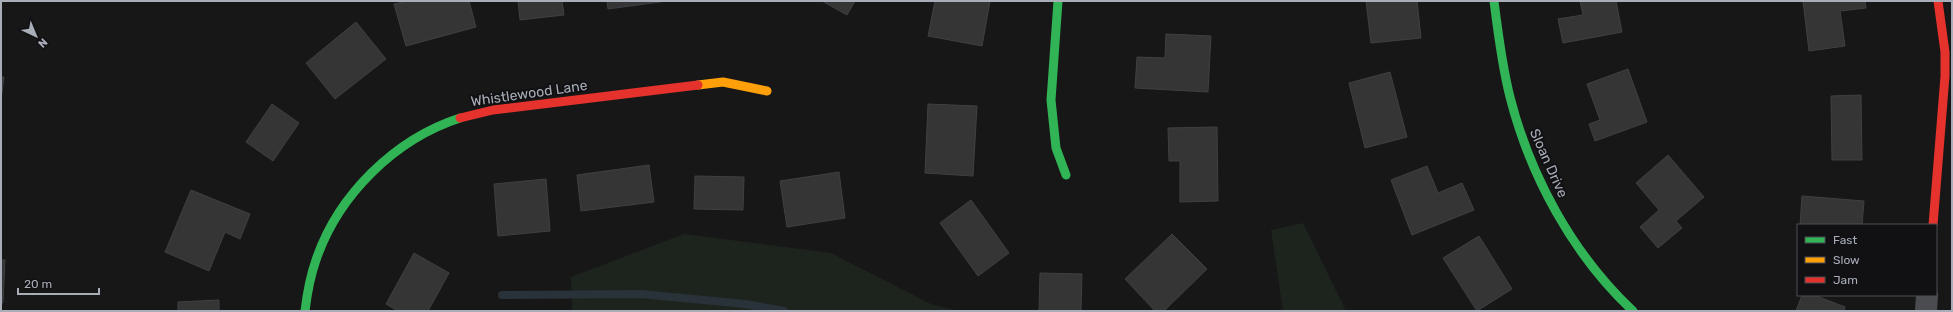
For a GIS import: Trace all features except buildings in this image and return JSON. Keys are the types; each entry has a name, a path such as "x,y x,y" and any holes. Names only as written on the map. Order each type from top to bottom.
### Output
{"street":[{"path":"1058,1 1051,100 1056,148 1066,175"},
{"name":"Sloan Drive","path":"1494,1 1503,68 1510,96 1519,130 1542,188 1572,240 1590,264 1633,311"},
{"path":"1933,224 1945,76 1945,52 1938,1"},
{"name":"Whistlewood Lane","path":"305,311 306,296 317,254 335,217 362,182 395,152 430,130 471,114 493,110 723,82 767,91"},
{"path":"1926,311 1927,296"}],"shaded area":[{"path":"1303,223 1346,311 1283,311 1271,230"},
{"path":"684,234 831,253 931,304 958,311 572,311 571,277"}],"waterway":[{"path":"502,295 641,294 745,304 784,311"}],"traffic: fast":[{"path":"1058,1 1051,100 1056,148 1066,175"},
{"path":"1494,1 1502,61 1510,97 1529,156 1542,185 1556,213 1591,265 1611,289 1633,311"},
{"path":"305,311 316,260 326,236 339,213 354,192 372,172 413,140 436,127 460,118"}],"traffic: slow":[{"path":"698,85 723,82 767,91"}],"traffic: jam":[{"path":"1933,224 1945,76 1945,52 1938,1"},
{"path":"460,118 493,110 698,85"}]}
